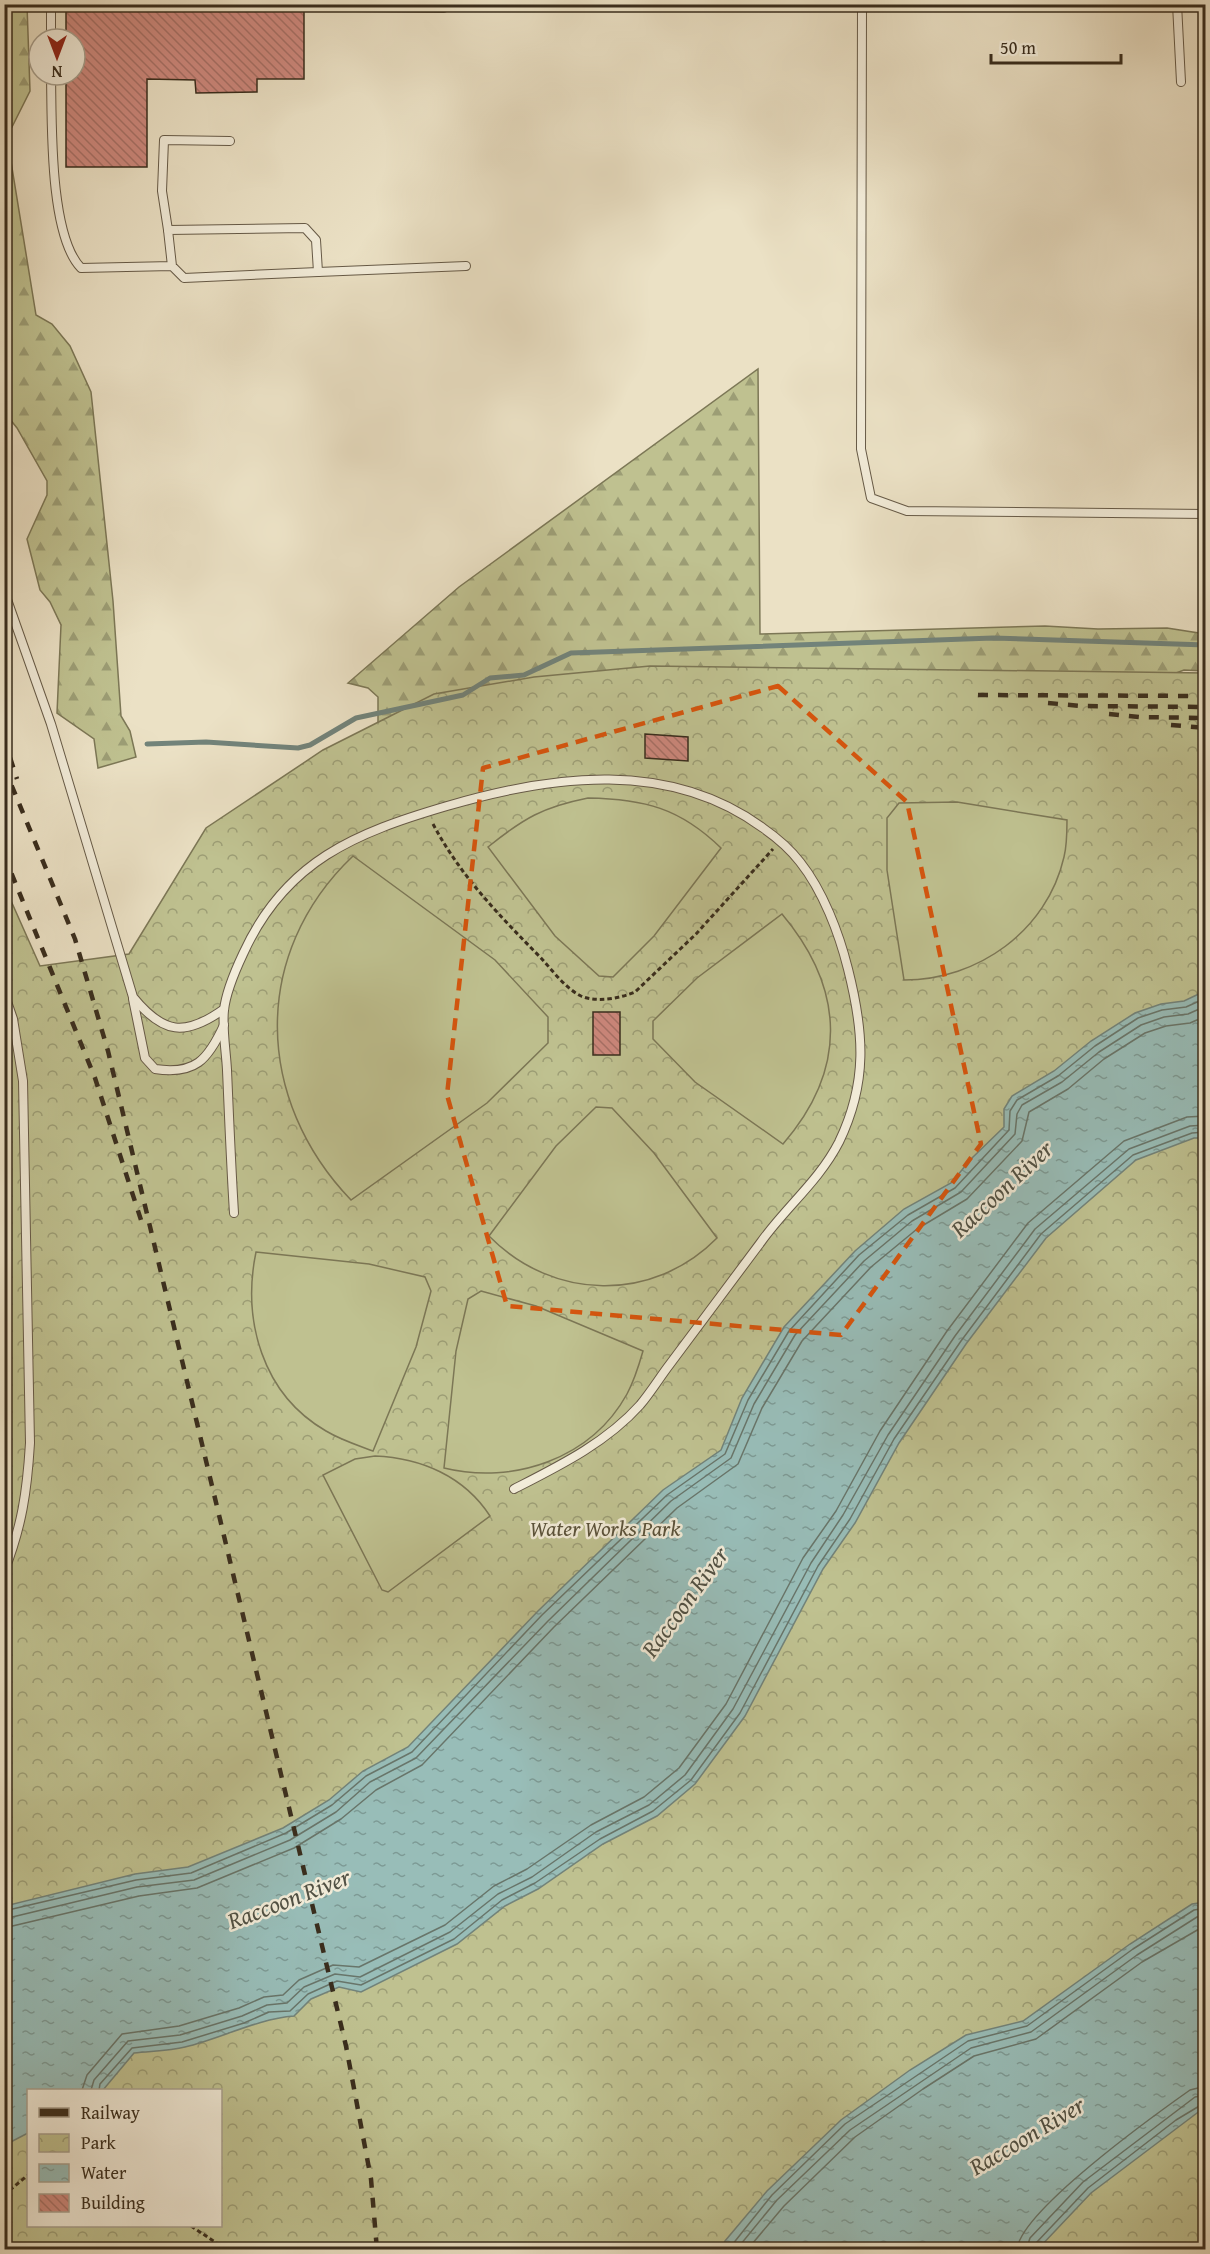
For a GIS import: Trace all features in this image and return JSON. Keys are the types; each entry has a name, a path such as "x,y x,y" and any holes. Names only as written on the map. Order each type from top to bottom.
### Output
{"lane":[{"path":"51,4 51,27"},
{"path":"350,4 354,7 444,8"},
{"path":"861,4 861,449 871,498 908,511 1206,514"},
{"path":"1177,4 1181,82"},
{"path":"51,87 52,172 71,257 81,267 172,266"},
{"path":"230,141 164,140 162,191 172,266 184,278 466,266"},
{"path":"168,230 305,228 316,240 318,272"},
{"path":"4,591 51,724 133,997 145,1058 155,1070 183,1071 197,1064 209,1053 225,1023"},
{"path":"234,1213 224,1009 243,954 258,925 279,897 301,874 327,854 357,836 426,812 489,795 594,778 626,778 659,782 691,790 749,817 780,841 800,861 810,878 829,914 844,953 860,1032 862,1072 851,1112 838,1143 821,1172 778,1219 640,1405 610,1432 568,1461 514,1489"},
{"path":"4,993 13,1019 23,1081 30,1443 26,1500 16,1541 4,1572"},
{"path":"133,997 156,1022 168,1026 186,1027 203,1024 224,1009"}],"path":[{"path":"426,812 448,852 473,888 568,987 583,997 623,997 635,992 696,934 780,841"},
{"path":"4,2195 27,2176"},
{"path":"192,2227 227,2250"}],"highlighted area":[{"path":"778,686 907,802 981,1144 841,1335 507,1306 447,1095 483,768"}],"green space":[{"path":"5,4 27,5 27,87 30,87 30,91 7,137 36,315 52,324 70,346 91,392 113,601 121,716 130,731 136,757 98,768 94,739 57,713 61,625 50,602 40,590 27,539 47,495 47,481 17,428 5,413"},
{"path":"758,369 760,634 1045,626 1098,629 1167,628 1205,634 1205,671 1184,670 1160,679 378,727 378,697 368,688 348,683 459,587"},
{"name":"Water Works Park","path":"650,666 1205,673 1205,2249 5,2249 4,885 40,966 129,954 206,828 323,750 434,694 534,677"},
{"path":"588,798 627,801 660,808 691,823 721,848 654,936 613,977 599,976 555,936 488,847 512,828 535,815 558,805"},
{"path":"957,802 1067,820 1064,857 1055,884 1042,907 1025,928 1005,946 983,961 958,971 931,978 904,980 887,870 887,818 899,803"},
{"path":"353,856 495,960 548,1017 548,1043 487,1103 351,1200 319,1161 296,1118 282,1073 277,1027 282,982 296,937 319,895"},
{"path":"782,914 803,942 818,971 827,1000 831,1029 828,1058 819,1087 804,1116 783,1144 695,1082 653,1039 653,1021 697,978"},
{"path":"596,1107 612,1108 654,1153 717,1238 691,1259 663,1274 634,1283 603,1286 572,1282 543,1273 515,1257 489,1236 556,1146"},
{"path":"256,1252 369,1264 425,1277 431,1291 416,1347 373,1451 326,1431 304,1415 286,1397 272,1376 255,1329 252,1278"},
{"path":"481,1291 536,1306 643,1351 630,1389 612,1417 593,1435 548,1462 497,1473 444,1468 456,1351 468,1299"},
{"path":"375,1456 409,1461 440,1472 468,1490 490,1516 388,1592 382,1590 323,1475 355,1459"}],"water":[{"name":"Raccoon River","path":"1205,991 1205,1138 1194,1138 1136,1160 1046,1238 966,1344 899,1443 855,1523 823,1569 745,1716 695,1784 657,1816 603,1844 538,1889 505,1906 457,1944 361,1992 339,1987 311,1999 294,2016 267,2021 185,2047 134,2053 104,2089 27,2089 27,2134 5,2145 5,1906 135,1874 188,1867 283,1828 329,1800 363,1771 408,1747 538,1611 663,1490 721,1450 742,1398 784,1327 855,1251 904,1209 951,1183 972,1158 1004,1127 1004,1109 1012,1096 1054,1071 1091,1041 1135,1013 1161,1004 1184,1001"},
{"name":"Raccoon River","path":"1205,1902 1205,2107 1091,2193 1038,2249 722,2249 725,2241 767,2191 841,2120 910,2070 966,2035 1023,2021 1130,1944 1192,1904"}],"building":[{"path":"66,4 304,4 304,79 257,79 257,92 196,93 195,80 147,79 147,167 66,167 66,87 87,87 87,27 66,27"},
{"path":"645,734 688,737 688,761 645,758"},
{"path":"593,1012 620,1012 620,1055 593,1055"}],"waterway":[{"path":"147,744 206,742 298,748 310,745 356,718 463,695 490,678 524,675 571,653 993,638 1206,645"}],"railway":[{"path":"978,695 1206,696"},
{"path":"1048,703 1082,706 1206,707"},
{"path":"1109,714 1206,718"},
{"path":"1171,725 1206,728"},
{"path":"4,739 17,779"},
{"path":"4,767 75,939 108,1051 346,2046 371,2179 377,2250"},
{"path":"4,855 95,1078 141,1220"}]}
